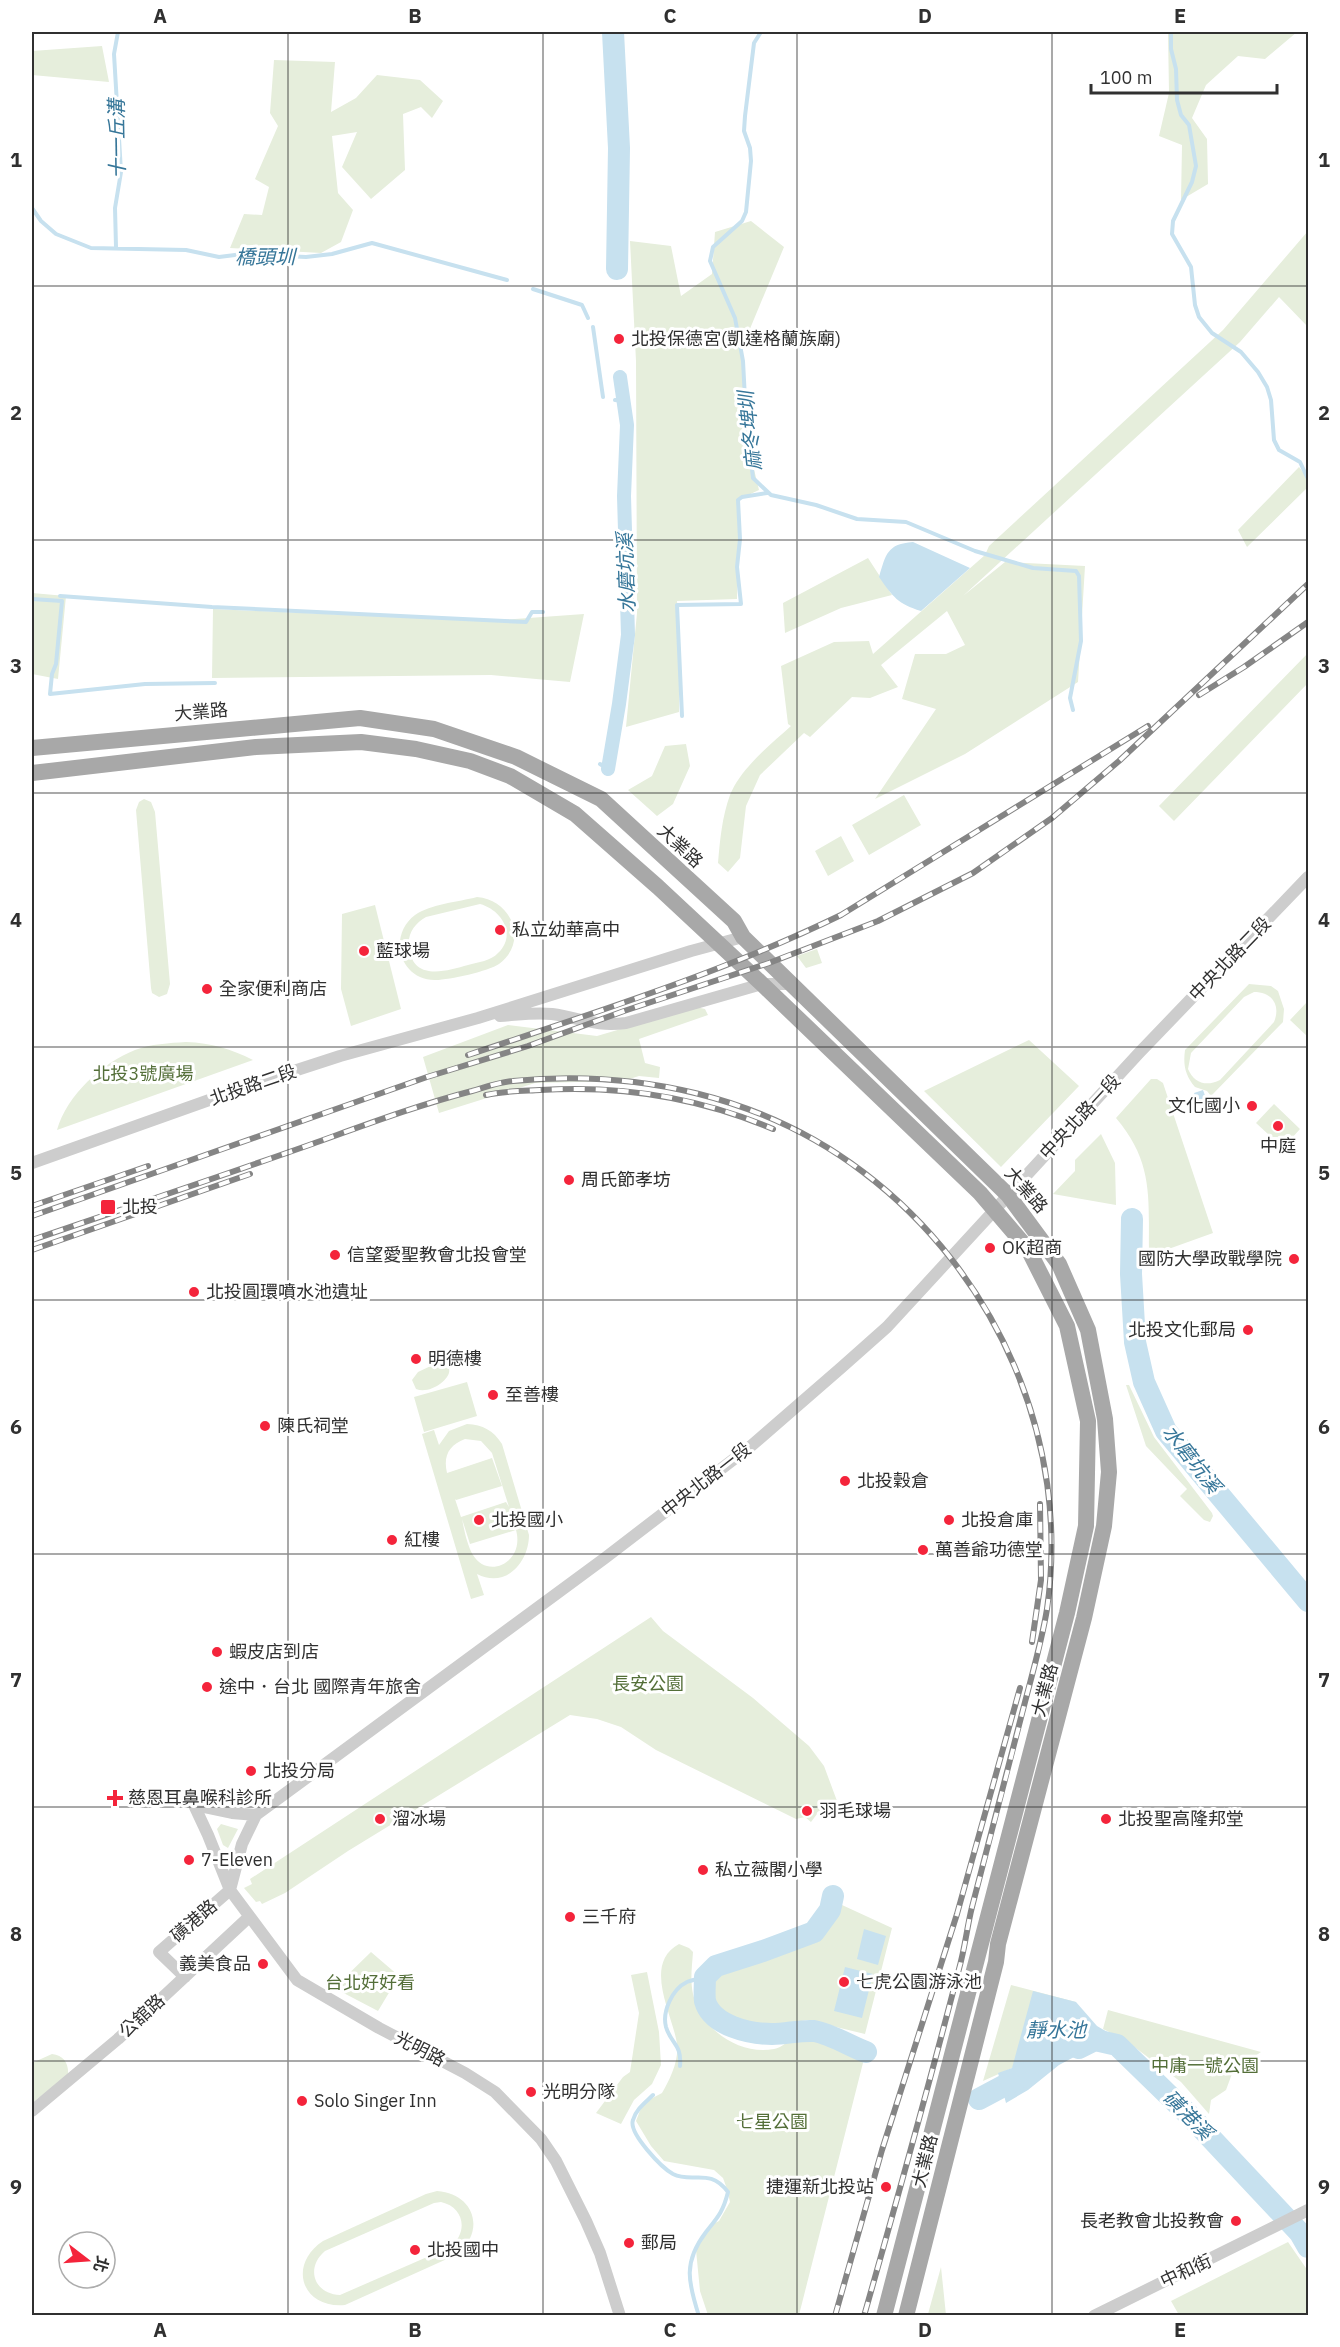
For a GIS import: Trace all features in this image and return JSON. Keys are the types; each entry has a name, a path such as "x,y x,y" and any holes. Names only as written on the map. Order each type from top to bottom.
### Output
{"main road":[{"name":"大業路","path":"32,748 360,718 434,729 516,757 601,799 734,921 743,937 794,984 1008,1195 1059,1264 1088,1330 1105,1419 1109,1472 1104,1526 1084,1618 1001,1933 996,1962 906,2316"},
{"name":"大業路","path":"32,773 256,747 361,742 416,749 470,761 510,776 575,814 719,943 995,1210 1028,1249 1067,1326 1088,1420 1086,1526 1067,1613 884,2316"}],"street":[{"name":"中央北路二段","path":"1150,1042 1308,877"},
{"path":"478,1018 743,937"},
{"path":"478,1018 536,1013 554,1014 605,1026 626,1023 762,984 794,984"},
{"name":"北投路二段","path":"32,1163 289,1072 478,1018"},
{"name":"中央北路一段","path":"256,1815 549,1600 752,1446 887,1327 1150,1042"},
{"name":"光明路","path":"256,1815 232,1813 194,1805 230,1890 249,1917 297,1980 495,2091 527,2124 556,2161 586,2221 600,2253 620,2316"},
{"path":"230,1890 242,1844 256,1815"},
{"name":"磺港路","path":"185,1977 159,1952 230,1890"},
{"name":"公舘路","path":"32,2111 91,2062 249,1917"},
{"name":"中和街","path":"1094,2316 1305,2212"}],"green space":[{"path":"1168,32 1297,32 1265,59 1238,56 1206,85 1192,118 1207,139 1208,184 1181,200 1182,145 1159,136 1169,93"},
{"path":"102,46 109,82 32,75 32,51"},
{"path":"274,60 335,62 331,112 356,98 377,75 420,80 443,101 432,118 421,107 403,114 405,170 371,199 342,167 357,132 332,136 338,193 353,210 341,242 321,253 230,248 244,214 262,215 269,187 255,179 278,126 270,113"},
{"path":"751,221 784,247 742,348 745,432 759,490 740,499 737,599 677,601 680,649 679,712 626,727 637,613 636,361 630,241 671,246 681,296 712,274 715,232"},
{"path":"1308,231 1308,327 1279,297 1240,342 963,596 1005,562 1085,566 1078,682 965,754 875,799 936,709 902,699 915,654 946,654 965,645 947,611 881,665 898,687 870,698 852,697 810,737 804,733 760,775 746,806 740,858 728,872 718,863 725,812 735,785 757,758 791,726 788,724 781,666 834,642 869,641 873,654 985,555 989,546 1223,330"},
{"path":"1299,467 1308,478 1308,487 1247,547 1238,530"},
{"path":"868,558 892,595 841,608 785,633 783,603"},
{"path":"32,593 66,596 58,679 32,674"},
{"path":"213,609 487,621 584,614 570,682 491,675 212,678"},
{"path":"1308,653 1308,683 1174,821 1159,806"},
{"path":"686,744 690,766 673,804 657,816 628,790 652,776 665,746"},
{"path":"904,795 921,825 869,855 852,825"},
{"path":"144,799 151,802 155,812 170,984 167,994 159,997 152,993 151,988 136,810 139,802"},
{"path":"841,836 854,861 828,876 815,851"},
{"path":"477,897 499,906 512,923 513,945 508,955 494,967 459,977 436,980 414,973 406,965 400,945 401,934 406,924 421,911","holes":["480,904 488,907 500,917 506,931 504,946 495,956 450,970 424,970 417,965 412,958 409,942 411,933 418,922 426,917"]},
{"name":"藍球場","path":"375,905 401,1009 351,1026 341,989 342,914"},
{"path":"817,949 822,963 806,968 797,956"},
{"path":"1249,984 1271,986 1278,991 1284,1009 1283,1022 1211,1096 1207,1091 1195,1087 1189,1078 1185,1065 1185,1050","holes":["1254,992 1270,997 1275,1005 1274,1022 1220,1080 1205,1083 1194,1078 1188,1069 1191,1053 1244,997"]},
{"path":"1308,1003 1308,1037 1290,1020"},
{"path":"696,1007 705,1009 708,1015 639,1039 645,1063 660,1067 659,1078 639,1076 623,1081 535,1083 439,1113 423,1057 508,1025 597,1036"},
{"path":"1029,1040 1079,1086 1001,1167 924,1091"},
{"name":"北投3號廣場","path":"186,1042 221,1047 253,1060 57,1130 77,1093 110,1063 141,1048"},
{"path":"1151,1079 1157,1079 1163,1083 1213,1233 1149,1256 1147,1183 1137,1151 1129,1135 1116,1118"},
{"name":"中庭","path":"1274,1104 1300,1129 1283,1148 1256,1123"},
{"path":"1101,1134 1115,1163 1116,1205 1053,1194 1075,1171 1075,1160"},
{"path":"437,1363 449,1369 445,1380 432,1389 416,1389 412,1380 418,1372"},
{"path":"467,1382 477,1416 424,1432 414,1397"},
{"path":"1126,1385 1129,1385 1154,1437 1212,1513 1210,1522 1204,1520 1180,1496 1187,1489 1146,1446"},
{"path":"467,1424 483,1427 499,1439 529,1535 525,1555 514,1570 497,1578 477,1574 484,1595 471,1599 422,1434 434,1430 439,1445 449,1431","holes":["465,1439 481,1441 492,1453 509,1507 506,1502 461,1517 455,1499 502,1486 492,1458 447,1473 448,1452 455,1444","462,1519 470,1544 516,1530 515,1551 510,1559 496,1567 480,1562 469,1547"]},
{"name":"長安公園","path":"651,1617 663,1631 753,1698 809,1746 824,1766 840,1809 817,1814 811,1822 805,1817 796,1819 656,1750 621,1727 597,1719 570,1715 348,1851 285,1893 262,1904 260,1901 256,1902 244,1888 252,1884 250,1879"},
{"path":"221,1824 238,1829 228,1848 223,1845 217,1829"},
{"path":"842,1905 892,1928 865,2034 807,2020 774,2026 750,2027 730,2019 712,2001 707,1981 714,1966 740,1968 819,1940"},
{"name":"七星公園","path":"679,1944 693,1952 692,1984 697,2006 712,2028 723,2037 735,2044 761,2050 778,2048 796,2038 815,2038 865,2055 799,2315 708,2315 700,2291 696,2250 709,2226 719,2221 730,2202 723,2178 714,2170 664,2161 651,2146 636,2121 643,2103 662,2093 675,2063 677,2044 661,1977 668,1953"},
{"name":"台北好好看","path":"371,1952 399,1976 378,2011 334,1988"},
{"path":"647,1972 659,2032 661,2065 652,2084 634,2100 621,2124 596,2113 623,2077 630,2072 639,2013 631,1975"},
{"path":"1011,1985 1076,2002 1012,2068 983,2081"},
{"name":"中庸一號公園","path":"1108,2010 1261,2052 1233,2071 1226,2090 1211,2100 1209,2114 1181,2082 1125,2040 1103,2029"},
{"path":"52,2054 60,2056 65,2061 68,2075 32,2103 32,2063"},
{"path":"437,2191 450,2194 460,2199 472,2214 472,2234 458,2254 345,2305 318,2300 310,2293 304,2284 305,2262 312,2251 323,2241","holes":["441,2202 449,2205 459,2214 462,2227 456,2241 450,2247 340,2295 324,2290 315,2279 315,2265 325,2251 434,2203"]},
{"path":"1288,2242 1308,2271 1308,2315 1179,2315 1171,2301"},
{"path":"941,2267 946,2315 928,2315 928,2314"}],"water":[{"path":"913,542 970,568 921,611 897,599 879,577 889,552 898,545"},
{"path":"1203,1090 1211,1112 1202,1115 1194,1093"},
{"path":"864,1929 886,1936 878,1965 857,1959"},
{"path":"845,1967 873,1974 862,2018 834,2011"},
{"name":"靜水池","path":"1033,1991 1076,2002 1097,2026 1109,2033 1105,2049 1093,2047 1059,2065 1028,2090 1006,2103 998,2073 1012,2068"}],"waterway":[{"name":"十一丘溝","path":"116,247 115,208 121,172 114,54 118,32"},
{"name":"水磨坑溪","path":"613,32 619,148 617,269"},
{"name":"麻冬埤圳","path":"761,32 754,43 745,116 744,131 750,148 751,161 746,212 742,221 713,247 710,261 735,318 743,361 746,418 753,478 771,495 816,505 857,519 906,522 975,551 1033,568 1076,571 1079,576 1081,641 1070,698 1073,710"},
{"path":"1171,32 1177,100 1181,115 1189,125 1196,166 1192,182 1173,221 1172,234 1191,267 1195,305 1199,317 1212,333 1241,352 1258,372 1267,387 1271,400 1274,440 1279,450 1300,462 1307,477"},
{"name":"橋頭圳","path":"32,208 41,221 56,234 91,248 186,250 219,257 243,254 306,257 332,254 372,243 507,280"},
{"name":"橋頭圳","path":"533,289 582,305 588,318"},
{"name":"橋頭圳","path":"593,327 603,397"},
{"name":"水磨坑溪","path":"608,769 628,635 624,496 627,425 620,377"},
{"name":"橋頭圳","path":"615,400 623,401"},
{"path":"682,716 677,605 741,604 737,567 740,539 738,500 742,497 767,493"},
{"path":"60,596 212,607 526,622 532,612 543,612"},
{"path":"32,599 62,601 56,664 52,674 50,694 145,684 215,683"},
{"path":"600,764 608,769"},
{"name":"水磨坑溪","path":"1132,1219 1131,1274 1135,1342 1144,1382 1166,1431 1308,1601"},
{"name":"磺港溪","path":"833,1896 830,1910 814,1932 716,1966 705,1977 705,2001 715,2017 733,2027 772,2034 814,2031 834,2037 866,2052"},
{"path":"680,2066 678,2048 666,2027 665,2015 669,2002 682,1985 705,1977"},
{"name":"磺港溪","path":"1079,2048 1095,2040 1117,2045 1192,2118 1300,2233 1308,2247"},
{"name":"磺港溪","path":"979,2099 1028,2073"},
{"path":"653,2095 639,2109 633,2120 636,2133 647,2150 673,2174 687,2178 708,2178 721,2184 728,2192 722,2209 699,2243 691,2263 690,2282 699,2316"}],"railway":[{"path":"32,1216 427,1077 528,1046 624,1011 769,963 878,921 973,873 1052,818 1119,761 1308,584"},
{"path":"1199,695 1308,622"},
{"path":"468,1055 704,974 841,915 1148,726"},
{"path":"32,1240 432,1103 503,1082 560,1078 606,1079 652,1084 697,1093 784,1124 824,1146 863,1172 910,1213 952,1259 986,1311 1014,1366 1035,1424 1047,1484 1051,1546 1047,1609 972,1907 961,1961 864,2316"},
{"path":"486,1095 513,1091 570,1089 630,1092 688,1101 773,1129"},
{"path":"32,1206 148,1166"},
{"path":"32,1250 250,1174"},
{"path":"1032,1642 1041,1580 1040,1504"},
{"path":"835,2316 882,2150 957,1914 1020,1688"}],"place":[{"name":"北投保德宮(凱達格蘭族廟)","path":"619,339"},
{"name":"私立幼華高中","path":"500,930"},
{"name":"藍球場","path":"364,951"},
{"name":"全家便利商店","path":"207,989"},
{"name":"文化國小","path":"1252,1106"},
{"name":"中庭","path":"1278,1126"},
{"name":"周氏節孝坊","path":"569,1180"},
{"name":"北投","path":"108,1207"},
{"name":"OK超商","path":"990,1248"},
{"name":"信望愛聖教會北投會堂","path":"335,1255"},
{"name":"國防大學政戰學院","path":"1294,1259"},
{"name":"北投圓環噴水池遺址","path":"194,1292"},
{"name":"北投文化郵局","path":"1248,1330"},
{"name":"明德樓","path":"416,1359"},
{"name":"至善樓","path":"493,1395"},
{"name":"陳氏祠堂","path":"265,1426"},
{"name":"北投穀倉","path":"845,1481"},
{"name":"北投國小","path":"479,1520"},
{"name":"北投倉庫","path":"949,1520"},
{"name":"紅樓","path":"392,1540"},
{"name":"萬善爺功德堂","path":"923,1550"},
{"name":"蝦皮店到店","path":"217,1652"},
{"name":"途中．台北 國際青年旅舍","path":"207,1687"},
{"name":"北投分局","path":"251,1771"},
{"name":"慈恩耳鼻喉科診所","path":"115,1798"},
{"name":"羽毛球場","path":"807,1811"},
{"name":"溜冰場","path":"380,1819"},
{"name":"北投聖高隆邦堂","path":"1106,1819"},
{"name":"7-Eleven","path":"189,1860"},
{"name":"私立薇閣小學","path":"703,1870"},
{"name":"三千府","path":"570,1917"},
{"name":"義美食品","path":"263,1964"},
{"name":"七虎公園游泳池","path":"844,1982"},
{"name":"光明分隊","path":"531,2092"},
{"name":"Solo Singer Inn","path":"302,2101"},
{"name":"捷運新北投站","path":"886,2187"},
{"name":"長老教會北投教會","path":"1236,2221"},
{"name":"郵局","path":"629,2243"},
{"name":"北投國中","path":"415,2250"}]}
